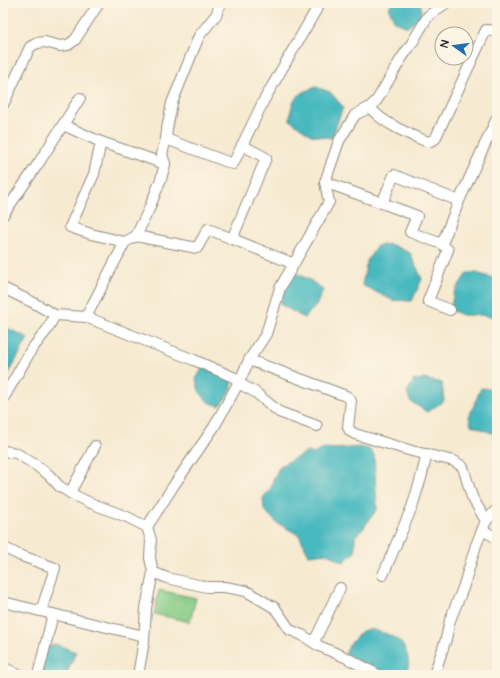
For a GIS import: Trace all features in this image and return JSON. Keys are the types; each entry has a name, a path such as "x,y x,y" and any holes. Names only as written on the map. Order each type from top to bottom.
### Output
{"street":[{"path":"4,99 30,47 37,43 45,42 60,46 68,45 75,40 99,3"},
{"path":"86,317 125,242 136,236 149,209 166,164 162,154 172,103 199,36 216,15 221,3"},
{"path":"166,139 234,164 264,100 320,3"},
{"path":"147,527 214,427 249,360 266,334 280,288 329,202 326,182 339,141 355,115 370,107 377,100 400,59 412,43 428,16 446,3"},
{"path":"370,107 390,124 404,132 428,142 435,139 486,30 497,31"},
{"path":"3,215 80,98"},
{"path":"442,244 459,201 497,118"},
{"path":"63,125 101,142 166,164"},
{"path":"101,142 94,174 70,227 91,234 125,242"},
{"path":"232,239 266,158 242,145"},
{"path":"382,202 394,175 459,201"},
{"path":"326,182 417,216 410,232 442,244 448,250 428,301 450,310"},
{"path":"136,236 197,248 208,229 294,264"},
{"path":"3,288 55,315 86,317 194,360 239,381 279,412 317,426"},
{"path":"3,399 31,350 47,330 55,315"},
{"path":"249,360 349,398 351,401 348,427 350,431 355,434 412,451 454,461 463,467 472,497 484,526 497,538"},
{"path":"70,493 95,446"},
{"path":"3,451 16,453 34,464 49,475 59,486 70,493 147,527 151,540 150,558 153,572 146,608 144,636 138,675"},
{"path":"383,575 412,507 427,454"},
{"path":"434,675 446,639 450,620 463,588 476,545 484,526 497,509"},
{"path":"3,547 19,555 55,568 41,611"},
{"path":"153,572 167,578 207,587 224,587 246,591 275,608 290,630 378,675"},
{"path":"314,642 340,588"},
{"path":"3,602 144,636"},
{"path":"38,675 53,614"},
{"path":"3,667 18,675"}],"green space":[{"path":"159,590 196,598 190,622 154,614"}],"water":[{"path":"391,3 421,3 421,15 408,27 395,22 389,9"},
{"path":"316,87 330,92 343,107 332,138 311,135 290,120 293,102 296,98 304,92"},
{"path":"390,244 410,253 422,279 412,301 392,300 362,285 367,261 377,246"},
{"path":"467,273 476,273 497,279 497,317 463,315 450,310 454,293"},
{"path":"298,274 310,280 323,290 316,306 304,318 280,304 288,277"},
{"path":"3,326 28,338 3,384"},
{"path":"203,367 231,380 232,388 220,406 208,402 199,391 196,379"},
{"path":"424,379 442,383 444,401 427,412 410,401 407,392 414,380"},
{"path":"481,388 497,391 497,435 471,425 469,417"},
{"path":"359,447 369,449 374,455 377,509 362,530 355,536 355,552 343,562 327,553 309,555 299,535 277,523 264,510 263,498 271,488 280,466 307,452 314,454 324,448 335,449"},
{"path":"370,629 397,639 405,648 408,656 408,667 403,675 386,675 345,654 350,644 362,631"},
{"path":"55,644 76,652 66,675 38,675 45,649"}]}
